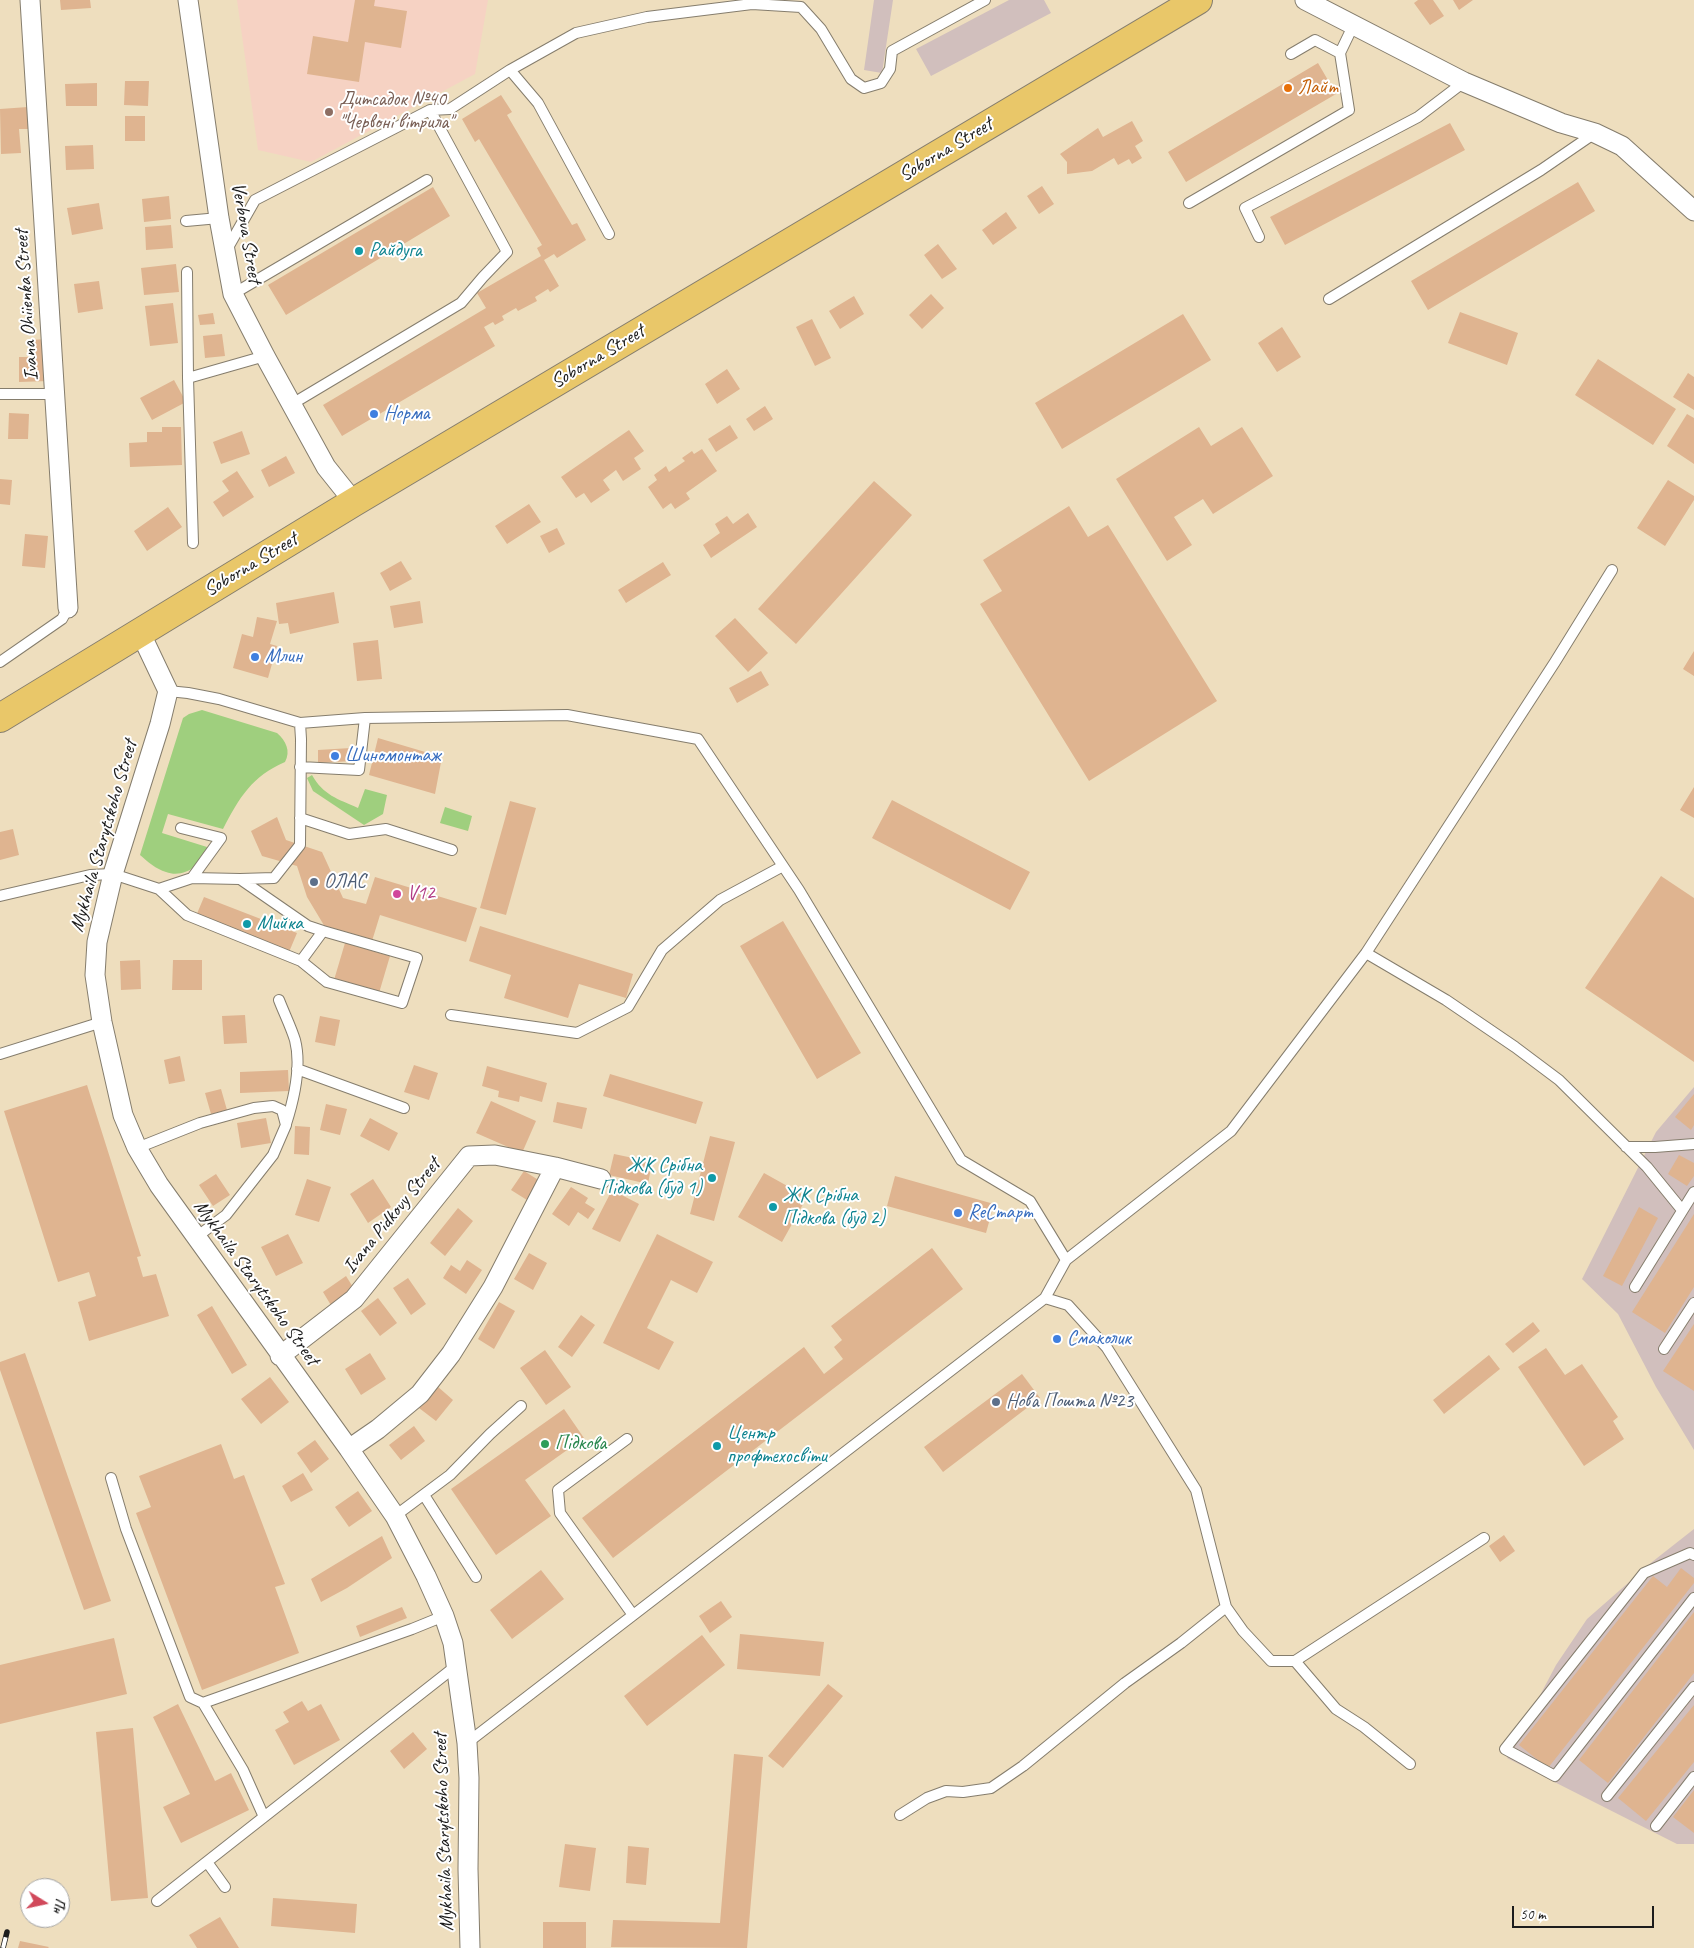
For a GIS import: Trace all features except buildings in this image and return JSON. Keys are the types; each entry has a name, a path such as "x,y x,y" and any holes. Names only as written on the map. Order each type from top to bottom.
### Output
{"main road":[{"name":"Soborna Street","path":"0,718 354,502 1198,0"}],"street":[{"name":"Ivana Ohiienka Street","path":"30,0 68,608"},
{"name":"Verbova Street","path":"188,0 224,254 233,294 326,467 354,502"},
{"path":"1305,0 1464,82 1561,123 1595,133 1622,146 1694,211"},
{"path":"140,632 168,691"},
{"name":"Mykhaila Starytskoho Street","path":"168,691 160,724 113,874 97,942 95,975 102,1022 122,1115 137,1148 159,1185 195,1238 349,1449 395,1516 444,1616 453,1643 469,1778 468,1869 470,1948"},
{"name":"Ivana Pidkovy Street","path":"280,1356 354,1299 469,1156 495,1155 555,1167 601,1179"},
{"path":"349,1449 378,1429 420,1394 451,1354 493,1287 555,1167"}],"lane":[{"path":"224,254 255,200 430,110 450,109 510,70 576,33 647,17 752,4 801,8 820,29 851,79 864,88 881,83 890,70 892,51 985,0"},
{"path":"1189,202 1349,110 1340,53 1353,26"},
{"path":"1290,54 1315,40 1340,53"},
{"path":"510,70 538,102 609,234"},
{"path":"1259,237 1245,208 1418,117 1464,82"},
{"path":"292,404 461,303 507,252 430,110"},
{"path":"1329,299 1541,170 1595,133"},
{"path":"233,294 427,180"},
{"path":"186,221 219,218"},
{"path":"187,272 193,543"},
{"path":"188,378 265,356"},
{"path":"0,394 55,394"},
{"path":"466,1743 1045,1298 1066,1260 1231,1131 1366,953 1555,662 1612,570"},
{"path":"0,662 62,619 68,608"},
{"path":"168,691 219,699 300,724 365,718 567,715 698,739 783,866 961,1160 1030,1201 1066,1260"},
{"path":"300,767 359,770 365,718"},
{"path":"160,889 192,878 240,880 274,878 300,845 302,739 300,724"},
{"path":"300,818 349,834 386,829 452,850"},
{"path":"181,828 221,838 192,878"},
{"path":"451,1015 577,1033 628,1007 662,950 720,900 783,866"},
{"path":"0,896 90,874 113,874 160,889 187,915 302,961 328,982 402,1003 417,958 308,926 240,880"},
{"path":"302,961 323,931"},
{"path":"1366,953 1446,1000 1515,1047 1559,1080 1647,1166 1682,1210"},
{"path":"195,1238 226,1215 248,1189 273,1154 286,1125 293,1102 297,1069 295,1042 279,1000"},
{"path":"0,1054 102,1022"},
{"path":"297,1069 404,1108"},
{"path":"137,1148 200,1123 254,1108 273,1106 282,1110 286,1125"},
{"path":"1626,1147 1655,1147 1693,1143"},
{"path":"1635,1287 1694,1192"},
{"path":"1045,1298 1068,1305 1107,1348 1196,1490 1226,1607 1243,1631 1271,1661 1295,1661 1484,1538"},
{"path":"1664,1349 1694,1303"},
{"path":"395,1516 450,1475 490,1434 521,1406"},
{"path":"626,1439 558,1490 560,1513 633,1615"},
{"path":"112,1478 126,1529 190,1697 203,1703 243,1770 264,1817"},
{"path":"424,1495 476,1578"},
{"path":"1694,1555 1690,1553 1644,1574 1505,1750 1555,1776 1694,1598"},
{"path":"900,1816 927,1798 946,1791 963,1792 991,1788 1023,1766 1125,1683 1181,1644 1226,1607"},
{"path":"203,1703 444,1616"},
{"path":"1295,1661 1336,1709 1364,1727 1410,1764"},
{"path":"157,1902 456,1666"},
{"path":"1608,1796 1694,1687"},
{"path":"1656,1826 1694,1777"},
{"path":"206,1862 225,1887"}],"shaded area":[{"name":"Дитсадок №40 \"Червоні вітрила\"","path":"237,0 488,0 475,74 311,162 258,150"},
{"path":"874,0 893,0 882,73 864,70"},
{"path":"1009,0 1044,0 1051,13 931,76 916,49"},
{"path":"1694,1087 1694,1450 1656,1387 1618,1314 1582,1279 1656,1132"},
{"path":"1694,1529 1694,1844 1677,1844 1507,1758 1556,1665 1587,1619 1652,1562"}],"green space":[{"path":"202,710 277,733 283,739 288,754 285,762 264,774 248,789 223,829 168,814 162,833 207,847 202,859 192,869 173,874 159,869 140,855 183,718"},
{"path":"312,775 326,792 358,808 365,789 387,795 383,814 364,825 313,791 307,778"},
{"path":"445,807 472,816 468,831 440,823"}],"railway":[{"path":"3,1948 7,1932"}],"place":[{"name":"Лайт","path":"1288,88"},
{"name":"Дитсадок №40 \"Червоні вітрила\"","path":"329,112"},
{"name":"Райдуга","path":"359,251"},
{"name":"Норма","path":"374,414"},
{"name":"Млин","path":"255,657"},
{"name":"Шиномонтаж","path":"335,756"},
{"name":"ОЛАС","path":"314,882"},
{"name":"V12","path":"397,894"},
{"name":"Мийка","path":"247,924"},
{"name":"ЖК Срібна Підкова (буд 1)","path":"712,1178"},
{"name":"ЖК Срібна Підкова (буд 2)","path":"773,1207"},
{"name":"ReСтарт","path":"958,1213"},
{"name":"Смаколик","path":"1057,1339"},
{"name":"Нова Пошта №23","path":"996,1402"},
{"name":"Підкова","path":"545,1444"},
{"name":"Центр профтехосвіти","path":"717,1446"}]}
